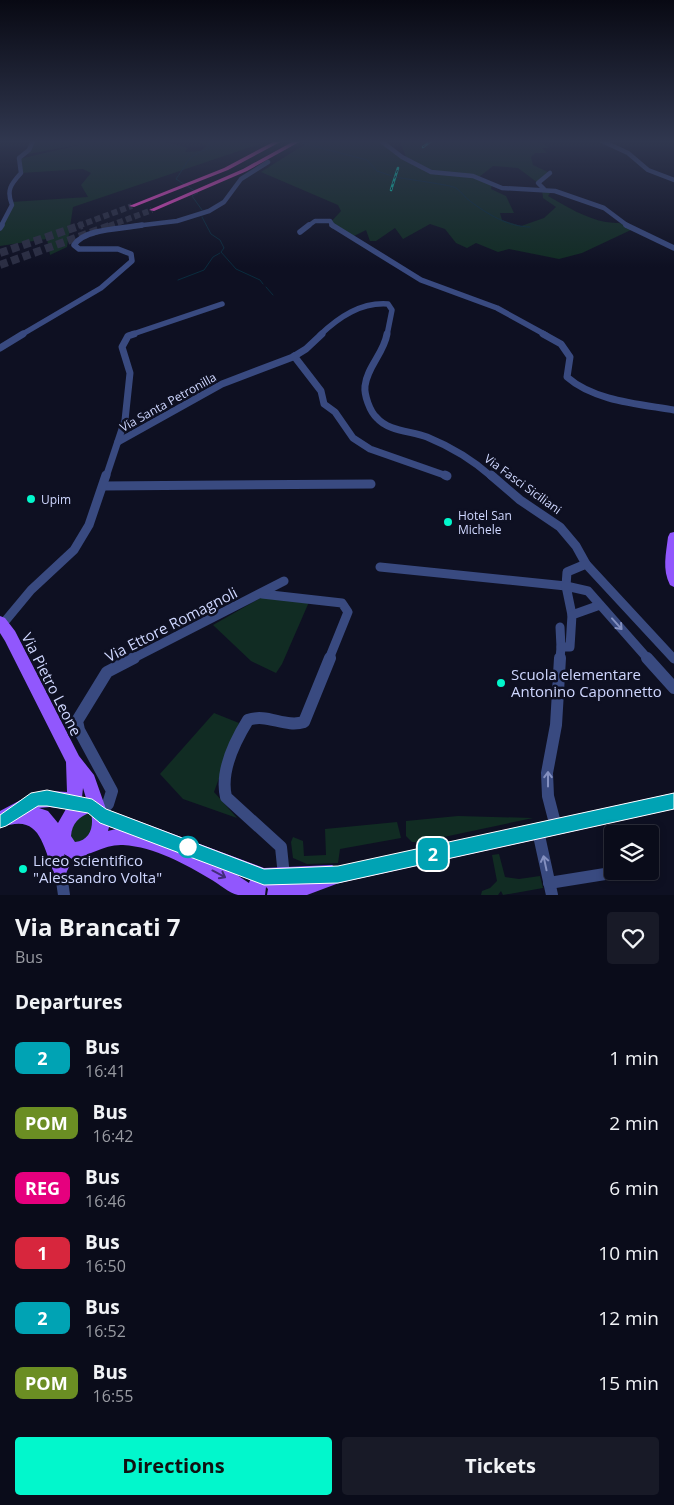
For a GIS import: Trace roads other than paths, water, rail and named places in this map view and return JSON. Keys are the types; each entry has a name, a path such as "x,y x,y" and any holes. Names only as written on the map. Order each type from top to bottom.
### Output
{"highway":[{"path":"132,206 191,183"},
{"path":"152,210 217,183"}],"main road":[{"path":"674,537 670,563 674,580"},
{"name":"Via Pietro Leone","path":"1,624 74,761 88,781 88,810"},
{"path":"74,761 75,782 88,810 101,827 92,844"},
{"path":"55,799 65,794 75,782"},
{"path":"4,818 36,799 55,799 273,877"},
{"path":"284,895 338,874 674,801"},
{"path":"63,842 64,828 88,810"},
{"path":"4,818 28,812 42,817 72,851 78,851 92,844 120,836 133,838 185,856 254,895 258,883 273,877 338,874"},
{"path":"4,818 26,816 38,821 48,837 60,866"},
{"path":"273,877 277,888 276,895"}],"street":[{"path":"0,228 12,206 8,195 13,183"},
{"path":"0,348 101,288 132,261 132,254 122,250 79,249 74,245 79,238 89,233 117,230 151,222 177,221 204,214 221,204 237,183"},
{"path":"490,183 502,188 546,189 565,193 604,208 629,227 674,248"},
{"path":"538,183 546,189"},
{"path":"300,232 315,221 330,221 334,228 416,277 445,290 494,306 561,344 570,357 567,377 574,384 629,401 674,410"},
{"name":"Via Santa Petronilla","path":"118,442 125,440 220,385 272,367 294,356 311,345 326,329 347,314 379,303 388,304"},
{"name":"Via Santa Petronilla","path":"1,624 31,590 79,544 89,525 125,420 130,373 122,349 128,336 222,304"},
{"name":"Via Fasci Siciliani","path":"388,304 392,310 385,347 369,373 365,387 373,414 386,425 422,435 482,468 520,500 560,527 576,546 586,564 674,659"},
{"path":"294,356 321,392 324,404 336,412 353,438 379,454 447,476"},
{"path":"103,486 371,484"},
{"path":"561,647 570,648 572,615 566,586 567,572 586,564"},
{"path":"380,567 566,586 588,591 674,688"},
{"name":"Via Ettore Romagnoli","path":"88,810 108,804 112,791 79,730 77,722 103,676 284,581"},
{"path":"262,594 342,603 348,612 304,722 295,725 258,717 248,720 224,776 223,791 226,797 267,832 281,847 273,877"},
{"path":"572,615 600,605"},
{"path":"556,827 548,796 547,773 556,725 561,647 560,627"},
{"path":"538,831 551,889 604,874"},
{"path":"63,842 60,866 64,893"}],"waterway":[{"path":"182,183 198,193 192,196 202,210"},
{"path":"430,183 456,188 468,200 491,215 514,225 530,227"},
{"path":"202,217 211,234 220,240 224,248 221,252 236,269 260,280 263,284"},
{"path":"178,280 204,270 213,257 220,253"},
{"path":"266,287 273,295"}],"tunnel":[{"path":"78,226 132,206"},
{"path":"109,226 152,210"},
{"path":"0,253 82,225"},
{"path":"0,265 112,225"}],"railway":[{"path":"391,190 393,183"}],"place":[{"name":"Upim","path":"31,499"},
{"name":"Hotel San Michele","path":"448,522"},
{"name":"Scuola elementare Antonino Caponnetto","path":"501,683"},
{"name":"Liceo scientifico \"Alessandro Volta\"","path":"23,869"}]}
